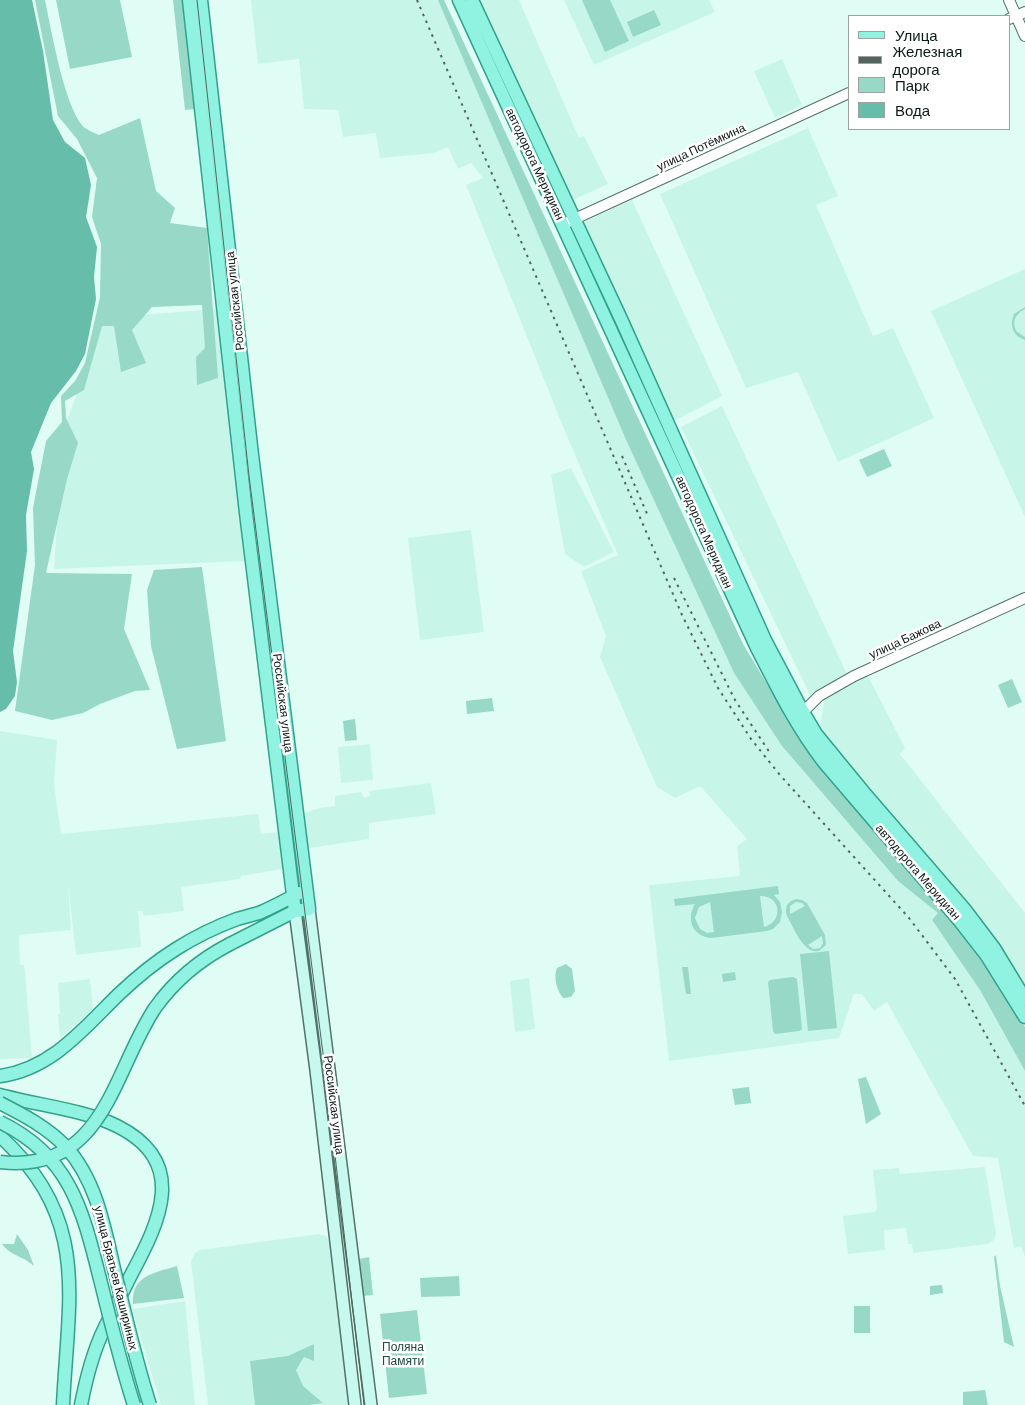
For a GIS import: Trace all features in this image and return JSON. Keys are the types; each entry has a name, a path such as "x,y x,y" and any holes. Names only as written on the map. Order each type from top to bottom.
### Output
{"main road":[{"name":"Российская улица","path":"189,0 207,104"},
{"name":"Российская улица","path":"201,0 207,104 295,911 316,1070 355,1405"},
{"name":"автодорога Меридиан","path":"459,0 568,222 621,320 764,640 803,712 816,734 860,788 966,911 994,948 1025,999"},
{"name":"автодорога Меридиан","path":"472,0 568,222 757,648 794,719 823,761 959,920 987,956 1025,1017"},
{"name":"Российская улица","path":"253,520 307,890 371,1405"},
{"path":"0,1076 29,1068 54,1055 80,1034 130,984 174,950 210,930 256,914 307,890"},
{"path":"0,1162 22,1163 47,1158 61,1152 81,1138 93,1126 106,1107 143,1029 157,1006 187,971 230,944 295,911 308,909"},
{"path":"316,1070 330,1068"},
{"path":"0,1095 99,1120 126,1131 142,1144 160,1172 162,1205 151,1236 94,1352 81,1405"},
{"name":"улица Братьев Кашириных","path":"0,1103 54,1135 67,1149 88,1180 100,1211 136,1358 150,1405"},
{"name":"улица Братьев Кашириных","path":"0,1122 20,1133 41,1149 63,1174 75,1196 87,1229 134,1405"},
{"path":"0,1136 17,1153 43,1188 55,1212 65,1242 69,1264 70,1289 63,1405"}],"street":[{"path":"1008,0 1025,36"},
{"name":"улица Потёмкина","path":"568,222 848,93"},
{"name":"улица Бажова","path":"803,712 819,696 854,676 1025,598"}],"shaded area":[{"path":"251,0 439,0 627,442 734,673 782,746 898,881 939,913 932,920 980,990 1025,1071 1025,1257 1021,1246 1014,1248 998,1158 973,1156 887,1002 874,1011 862,994 854,994 839,1038 669,1061 649,885 740,876 737,846 747,839 700,786 675,798 657,787 600,657 606,636 581,571 618,555 564,429 466,185 483,178 471,163 458,169 448,147 434,153 380,158 376,133 343,137 338,110 304,109 299,59 258,64"},
{"path":"478,0 519,0 579,138 584,136 608,184 573,200"},
{"path":"564,0 709,0 715,12 594,65"},
{"path":"782,59 802,105 775,118 754,71"},
{"path":"808,128 838,196 816,205 873,336 893,328 934,418 838,462 798,372 746,388 660,194"},
{"path":"632,200 722,396 672,422 582,223"},
{"path":"1025,269 1025,517 931,311"},
{"path":"216,309 245,561 54,569 63,432 104,318"},
{"path":"722,406 847,674 810,695 681,427"},
{"path":"571,468 614,552 584,567 565,554 551,475"},
{"path":"471,530 484,632 420,640 408,538"},
{"path":"867,674 905,748 900,754 1025,913 1025,985 963,897 819,731 825,697"},
{"path":"0,731 57,740 54,784 61,834 258,814 261,834 279,832 282,869 241,876 240,879 181,887 184,911 144,916 142,911 138,911 141,947 76,955 68,883 71,930 19,935 20,965 24,965 25,972 32,1058 0,1059"},
{"path":"370,744 373,780 341,783 338,747"},
{"path":"431,783 436,814 369,823 369,839 304,849 302,814 320,808 335,806 335,796 361,792 364,798 370,796 369,791"},
{"path":"529,978 535,1029 515,1032 510,981"},
{"path":"90,979 93,1009 60,1038 58,983"},
{"path":"985,1167 996,1233 994,1240 988,1244 913,1253 912,1244 908,1244 906,1228 884,1230 885,1250 848,1254 843,1216 874,1212 877,1209 873,1170 899,1168 900,1174"},
{"path":"319,1234 327,1237 331,1245 349,1405 208,1405 191,1261 195,1253 200,1250"},
{"path":"185,1301 195,1405 161,1405 132,1309"}],"green space":[{"path":"35,0 45,0 65,87 78,119 85,128 99,135 140,118 156,191 175,208 170,223 207,228 218,378 197,385 196,357 205,348 202,305 152,307 132,330 146,363 121,372 114,326 102,326 84,390 65,401 66,418 78,443 67,479 46,573 132,574 124,629 150,690 135,691 100,704 83,713 52,720 15,711 35,565 33,508 46,441 62,422 61,396 75,381 85,363 100,297 101,244 92,217 97,178 77,139 58,116"},
{"path":"56,0 120,0 132,57 70,69"},
{"path":"173,0 183,0 195,109 185,110"},
{"path":"438,0 444,0 743,644 797,734 837,787 932,896 985,961 1025,1027 1025,1071 980,990 932,920 938,913 898,881 782,746 734,673 627,442"},
{"path":"582,0 610,0 629,41 605,52"},
{"path":"654,10 661,25 633,37 627,22"},
{"path":"1025,307 1017,316 1014,324 1016,331 1025,337 1025,340 1015,333 1012,323 1014,314"},
{"path":"884,449 892,466 867,477 859,460"},
{"path":"202,567 226,741 177,749 151,646 147,590 154,570"},
{"path":"1012,679 1022,702 1008,708 998,685"},
{"path":"492,698 494,711 467,714 466,701"},
{"path":"355,719 357,740 345,741 343,721"},
{"path":"778,886 779,894 774,895 780,902 782,912 780,922 773,929 711,938 699,934 692,926 691,915 695,904 675,906 674,899","holes":["760,896 772,900 776,904 777,909 775,920 764,927","710,902 714,932 707,933 700,929 695,918 699,907"]},
{"path":"793,900 802,900 807,903 825,935 826,945 819,951 813,951 804,944 787,916 786,907","holes":["796,902 802,903 805,906 790,914 790,906","822,936 823,943 820,948 813,949 808,945"]},
{"path":"829,951 837,1028 808,1031 800,954"},
{"path":"566,964 572,969 575,991 571,997 563,998 557,988 555,975 557,968"},
{"path":"682,967 688,967 691,994 686,994"},
{"path":"735,972 736,980 723,982 722,974"},
{"path":"793,977 797,979 802,1029 775,1034 773,1031 768,982 770,980"},
{"path":"866,1077 881,1114 866,1124 858,1079"},
{"path":"749,1087 751,1103 735,1105 732,1089"},
{"path":"17,1234 28,1250 34,1266 2,1244 14,1244"},
{"path":"996,1255 1000,1286 1014,1347 1004,1342 994,1257"},
{"path":"369,1257 373,1295 363,1296 359,1259"},
{"path":"177,1266 184,1298 133,1304 133,1294 140,1281 153,1273"},
{"path":"459,1276 460,1296 421,1297 420,1278"},
{"path":"942,1285 943,1293 930,1295 930,1286"},
{"path":"854,1306 870,1306 870,1333 854,1333"},
{"name":"Поляна Памяти","path":"417,1310 427,1394 389,1398 380,1314"},
{"path":"314,1344 314,1361 304,1357 296,1370 303,1386 323,1403 308,1405 255,1405 250,1361 288,1356"},
{"path":"985,1390 988,1405 963,1405 963,1392"}],"water":[{"path":"0,0 32,0 43,51 53,120 65,142 85,158 91,185 86,217 97,247 94,277 96,299 85,354 76,371 51,403 31,452 34,469 26,515 27,551 13,651 17,682 15,696 6,709 0,712"}],"tram line":[{"path":"197,0 249,476 325,1069 364,1405"}],"railway":[{"path":"417,0 682,615 718,688 751,739 780,775 909,918 955,979 1025,1106"},
{"path":"622,456 648,516"},
{"path":"674,578 735,700 770,753"}]}
